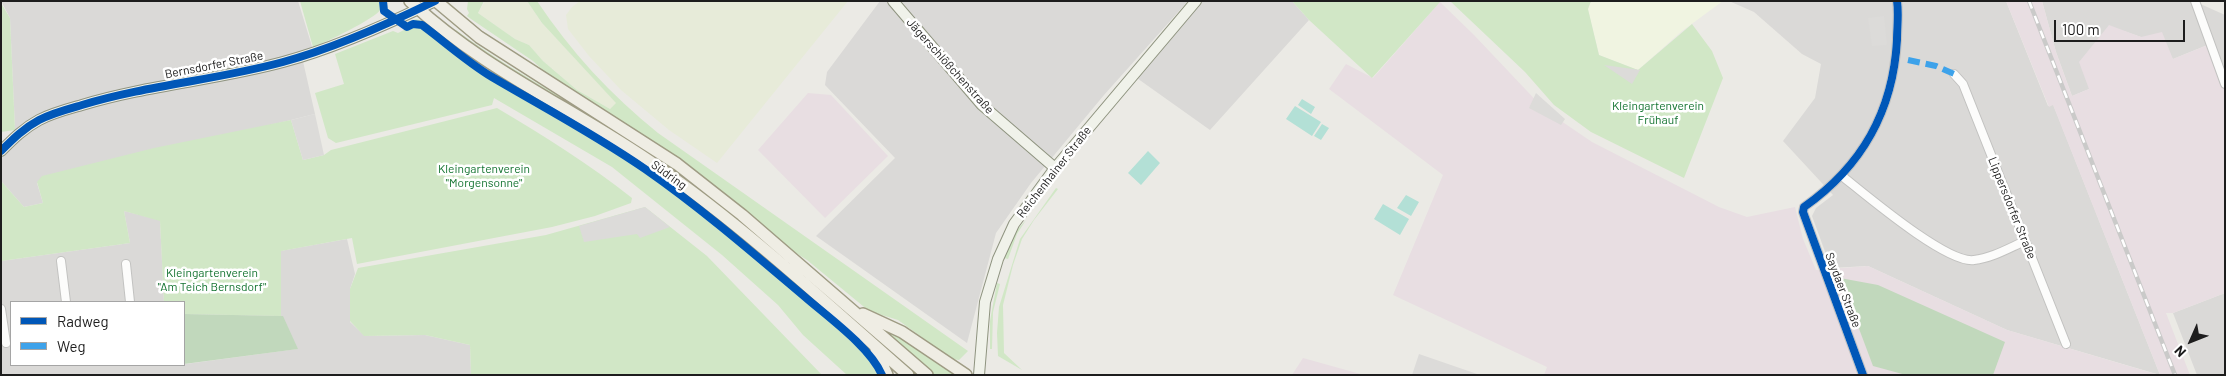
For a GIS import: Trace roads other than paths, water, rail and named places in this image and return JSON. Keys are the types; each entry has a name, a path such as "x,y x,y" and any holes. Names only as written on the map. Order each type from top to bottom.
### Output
{"main road":[{"name":"Südring","path":"435,1 480,37 677,164 742,215 927,375"},
{"name":"Südring","path":"414,5 478,56 610,134 695,193 908,375"},
{"path":"849,307 902,332 966,375"},
{"path":"871,342 887,375"}],"street":[{"name":"Bernsdorfer Straße","path":"1,152 24,129 41,119 65,110 105,98 258,68 302,56 331,47 414,5 435,1"},
{"name":"Jägerschlößchenstraße","path":"893,1 982,105 1055,168"},
{"name":"Reichenhainer Straße","path":"980,375 984,308 998,259 1014,224 1055,168 1196,1"},
{"path":"1897,1 1896,58 1888,100 1869,141 1842,176 1892,216 1926,240 1963,260 1973,261 1985,258 2025,241"},
{"path":"2195,1 2225,84"},
{"name":"Lippersdorfer Straße","path":"1954,74 1963,84 2066,344"},
{"name":"Saydaer Straße","path":"1842,176 1804,207 1803,212 1863,375"},
{"path":"61,261 66,301"},
{"path":"126,264 130,301"},
{"path":"1,309 6,343"}],"railway":[{"path":"2029,1 2175,375"}],"park label":[{"name":"Kleingartenverein Frühauf","path":"1658,113"},
{"name":"Kleingartenverein \"Morgensonne\"","path":"484,176"},
{"name":"Kleingartenverein \"Am Teich Bernsdorf\"","path":"212,280"}]}
